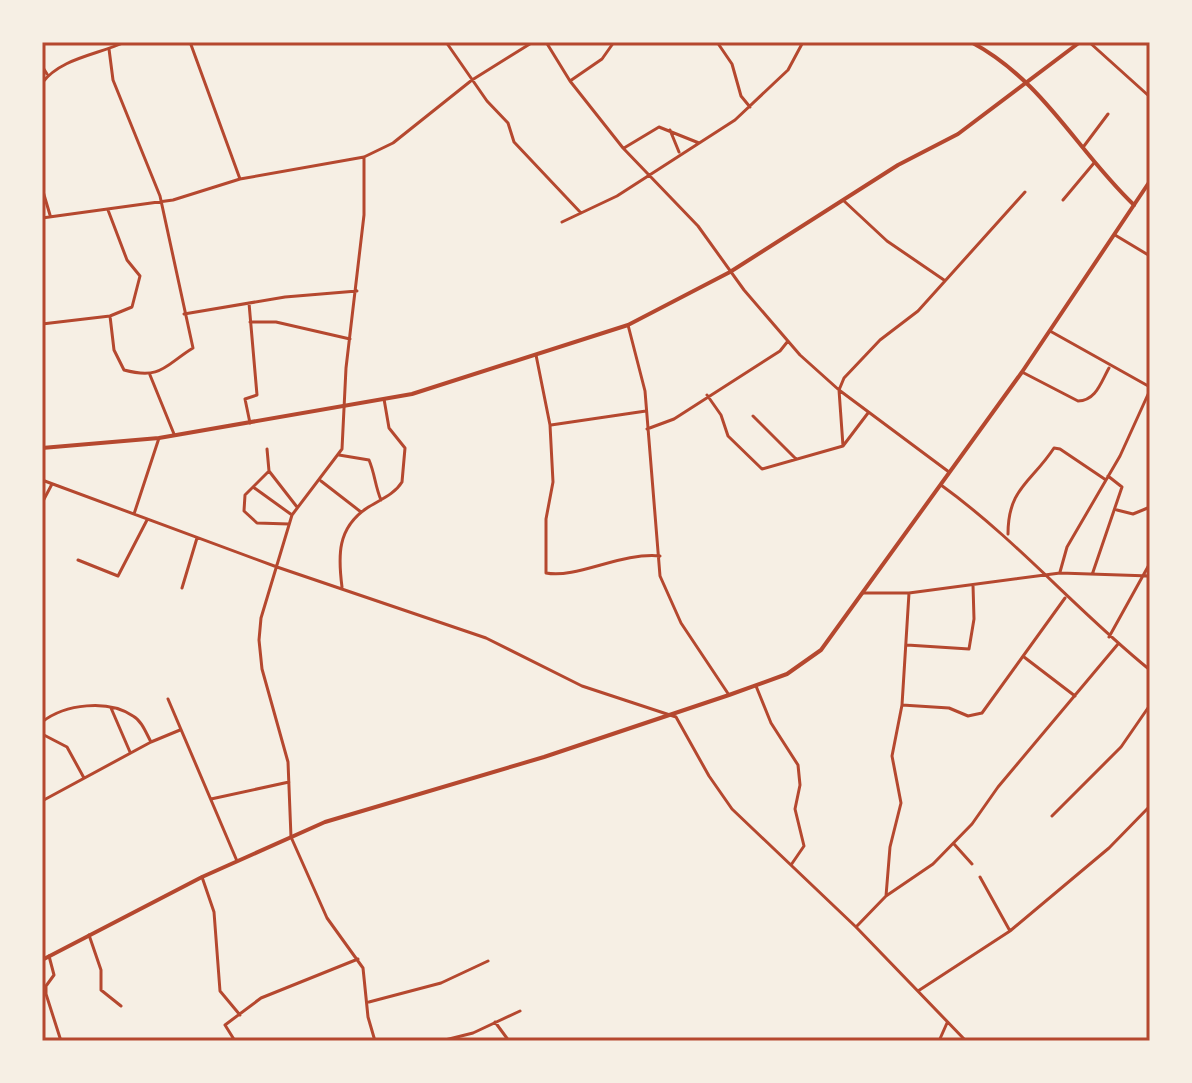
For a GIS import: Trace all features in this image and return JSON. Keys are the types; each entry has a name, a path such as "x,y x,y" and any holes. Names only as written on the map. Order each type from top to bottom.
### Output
{"main road":[{"path":"971,42 1029,81 1134,205"},
{"path":"42,448 175,436 429,390 628,325 730,272 898,165 958,134 1080,42"},
{"path":"42,959 202,877 370,806 544,757 756,686 801,667 817,655 1022,372 1150,181"}],"street":[{"path":"42,83 47,74 83,56 125,42"},
{"path":"190,42 240,179"},
{"path":"446,42 472,80 508,123 514,142 581,213"},
{"path":"42,218 161,202 240,179 364,157 393,143 472,80 533,42"},
{"path":"546,42 570,81 623,148 698,226 730,272 788,341 839,390 949,472"},
{"path":"570,81 602,59 614,42"},
{"path":"717,42 732,64 741,96 750,107"},
{"path":"562,222 617,196 750,107 788,70 803,42"},
{"path":"1089,42 1150,97"},
{"path":"109,49 113,80 161,202 193,348 170,368 150,375 121,367 114,350 110,316"},
{"path":"42,66 47,74"},
{"path":"1084,146 1108,114"},
{"path":"623,148 653,129 670,130 699,143"},
{"path":"670,130 680,153"},
{"path":"364,157 364,215 339,455 292,515 261,618 259,640 262,669 287,755 291,837 327,918 358,959 366,977 368,1017 375,1041"},
{"path":"1063,200 1096,162"},
{"path":"42,188 50,215"},
{"path":"843,446 839,390 844,378 880,340 918,311 1025,192"},
{"path":"844,201 887,241 944,280"},
{"path":"42,324 110,316 132,307 140,282 127,260 108,210"},
{"path":"1115,235 1150,256"},
{"path":"184,314 357,291"},
{"path":"249,303 257,395 245,399 250,423"},
{"path":"250,322 276,322 350,339"},
{"path":"628,325 645,391 660,576 676,611 729,695"},
{"path":"1050,331 1150,389 1107,478 1067,547 1060,573"},
{"path":"647,429 674,419 780,351 788,341"},
{"path":"536,355 550,425 553,482 546,519 546,573 595,567 613,559 660,556"},
{"path":"1022,372 1078,401 1085,401 1092,397 1109,367"},
{"path":"150,375 175,436"},
{"path":"707,395 721,415 728,436 760,468 843,446 868,413"},
{"path":"342,589 338,552 342,538 361,512 400,487 406,465 405,448 389,428 384,399"},
{"path":"550,425 646,411"},
{"path":"753,416 796,459"},
{"path":"134,514 159,438"},
{"path":"1008,536 1008,515 1015,494 1054,448 1060,449 1122,487 1117,510 1102,538 1093,572"},
{"path":"267,449 269,471 297,507"},
{"path":"339,455 369,460 377,474 375,487 381,500"},
{"path":"269,471 244,499 246,517 257,523 289,524"},
{"path":"42,480 277,567 442,623 518,652 582,686 670,713 676,717 702,766 732,809 856,927 966,1041"},
{"path":"321,481 361,512"},
{"path":"42,503 52,484"},
{"path":"940,484 1008,536 1066,597 1150,670"},
{"path":"252,487 292,515"},
{"path":"1117,510 1133,514 1150,507"},
{"path":"78,560 118,576 147,519"},
{"path":"182,588 197,537"},
{"path":"1109,637 1150,563"},
{"path":"862,593 909,593 1060,573 1150,576"},
{"path":"907,645 969,649 974,619 973,585"},
{"path":"886,896 890,847 900,816 901,792 892,756 902,705 909,593"},
{"path":"902,705 949,708 974,716 982,713 1066,597"},
{"path":"856,927 886,896 912,881 954,844 1118,644"},
{"path":"1023,656 1075,696"},
{"path":"756,686 771,723 798,765 800,785 795,809 804,846 791,865"},
{"path":"168,699 237,861"},
{"path":"42,722 65,711 96,705 134,717 151,742"},
{"path":"1052,816 1121,747 1150,705"},
{"path":"111,708 130,753"},
{"path":"42,801 151,742 180,730"},
{"path":"42,734 67,747 85,778"},
{"path":"211,799 290,782"},
{"path":"918,991 1010,931 1109,848 1150,806"},
{"path":"954,844 972,864"},
{"path":"202,877 214,912 220,991 240,1015"},
{"path":"980,877 1010,931"},
{"path":"89,935 101,970 101,990 121,1006"},
{"path":"49,956 54,975 46,986 46,994 61,1041"},
{"path":"235,1041 225,1025 261,998 358,959"},
{"path":"369,1002 441,983 488,961"},
{"path":"441,1041 449,1041 520,1011"},
{"path":"495,1022 509,1041"},
{"path":"939,1041 947,1022"}]}
